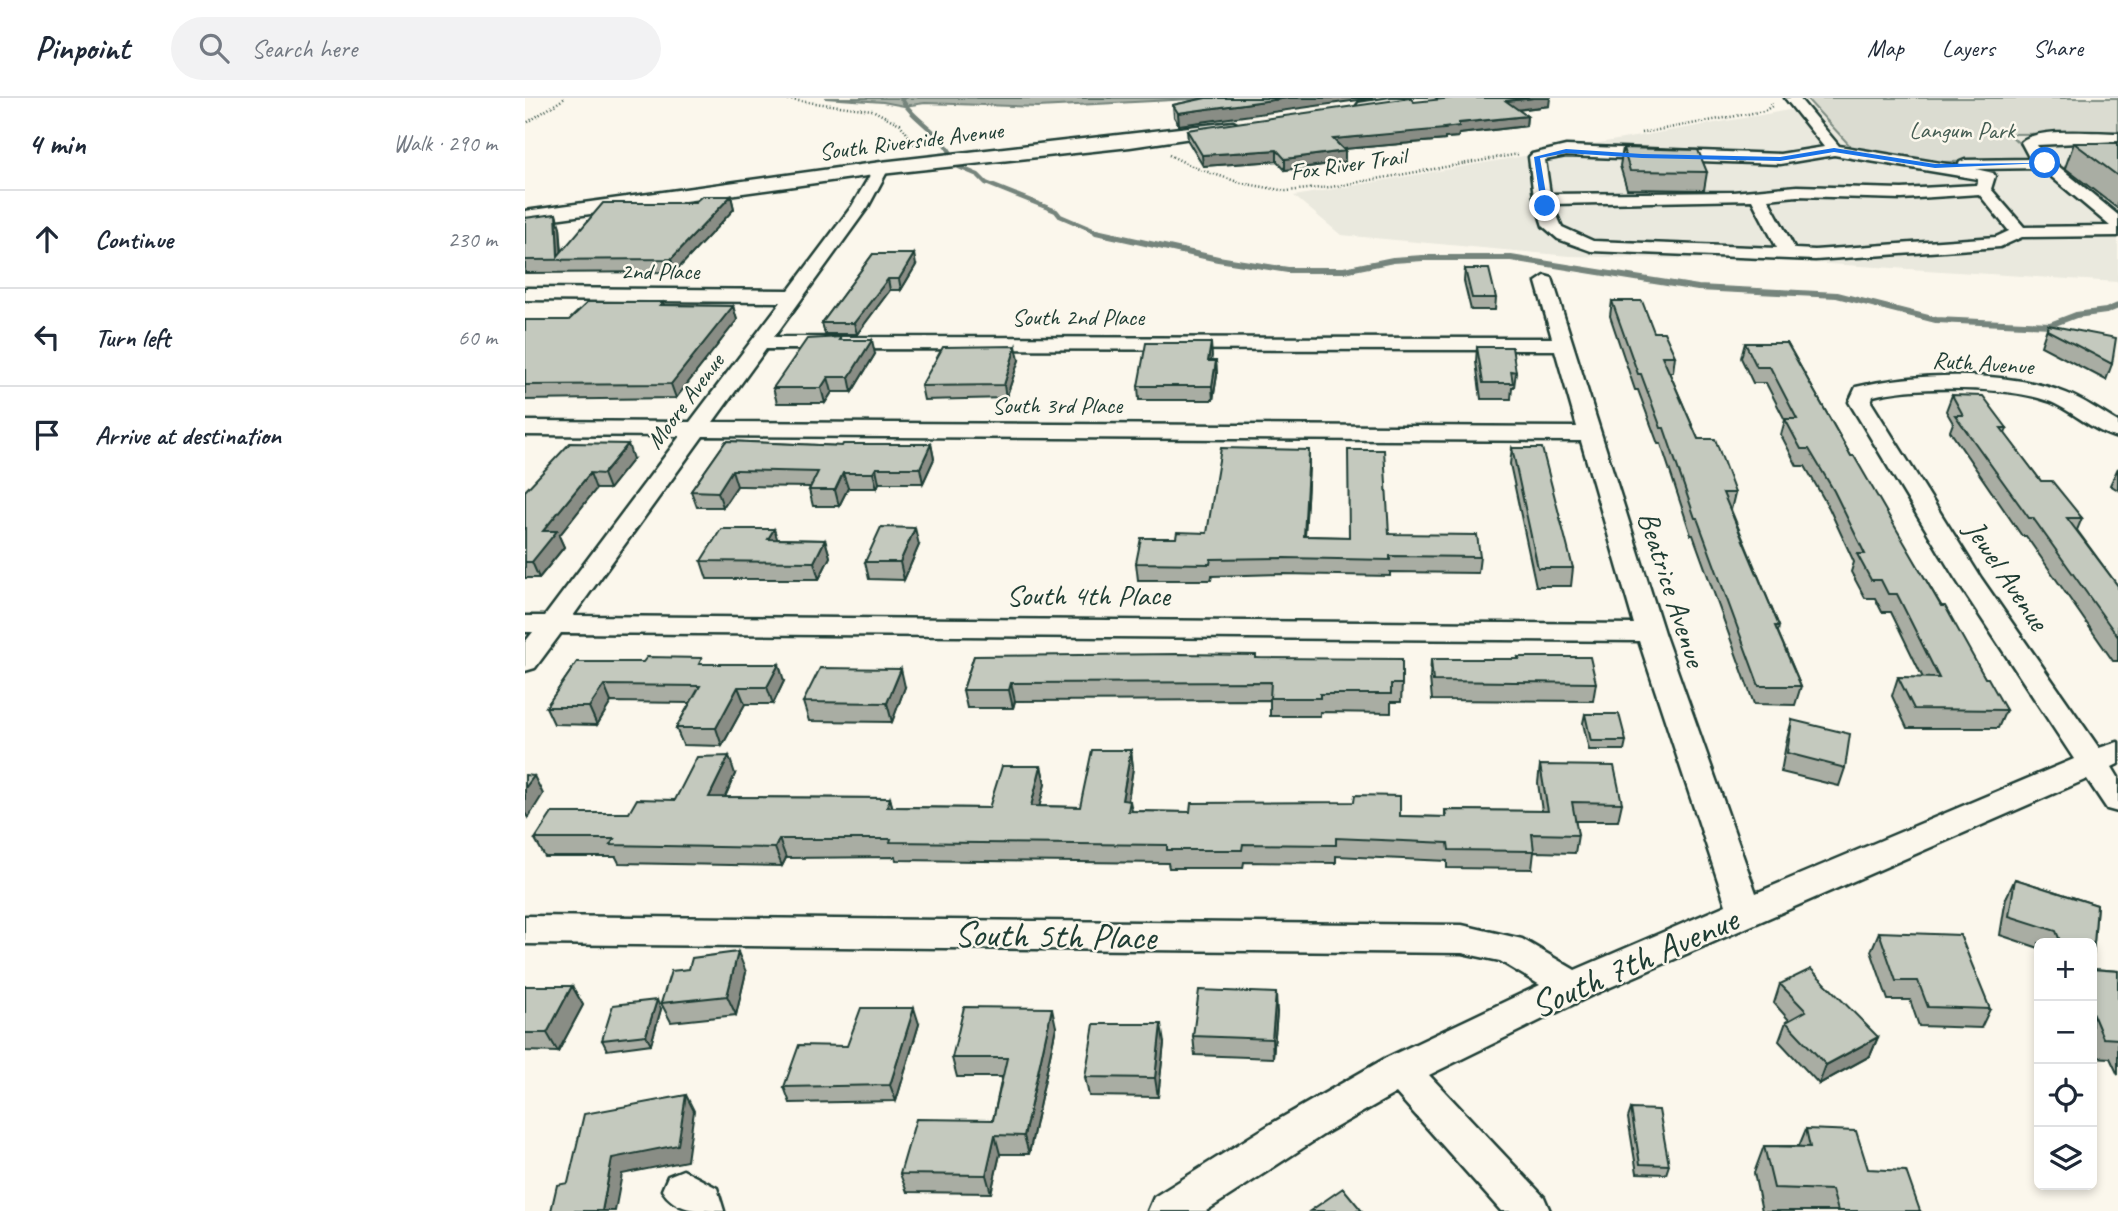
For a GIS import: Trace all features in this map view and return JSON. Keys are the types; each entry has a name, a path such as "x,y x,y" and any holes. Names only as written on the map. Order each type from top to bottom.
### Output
{"main road":[{"path":"1345,111 1427,98"},
{"name":"South Riverside Avenue","path":"525,217 881,168 1131,141 1249,125"}],"street":[{"path":"1792,98 1834,150"},
{"path":"2118,137 2047,138 2028,142 2035,155 2118,224"},
{"path":"1627,155 1657,143 1678,140"},
{"path":"1543,199 1758,195 1834,150 1987,177 1983,189"},
{"path":"1983,189 1902,194 1789,175 1627,155 1566,151 1537,157 1543,199 1552,228 1559,234 1591,246 1843,255 2000,242 2019,232 2118,231"},
{"path":"1935,166 2045,163"},
{"name":"Moore Avenue","path":"525,662 860,207 881,168"},
{"path":"1983,189 2019,232"},
{"path":"1758,195 1789,254"},
{"name":"Beatrice Avenue","path":"1545,282 1650,633 1746,912"},
{"name":"2nd Place","path":"525,294 795,296"},
{"name":"South 2nd Place","path":"761,343 1563,344"},
{"name":"Ruth Avenue","path":"1877,387 1994,385 2025,388 2056,397 2118,432"},
{"name":"Jewel Avenue","path":"1877,387 1864,392 1860,402 1968,578 2106,757 2118,801"},
{"name":"South 3rd Place","path":"525,428 1589,434"},
{"name":"South 4th Place","path":"525,624 1650,633"},
{"name":"South 7th Avenue","path":"1169,1211 1313,1121 1401,1070 1574,987 2106,757"},
{"name":"South 5th Place","path":"525,930 1462,939 1509,949 1574,987"},
{"path":"1401,1070 1529,1211"}],"path":[{"path":"525,124 565,98"},
{"path":"774,98 840,105 884,115 900,124 924,155 941,161"},
{"path":"1642,132 1764,111 1772,106 1769,98"},
{"name":"Fox River Trail","path":"1162,152 1196,168 1241,183 1286,191 1331,187 1520,154"}],"shaded area":[{"path":"1812,106 1853,149 2037,160 2008,134 2118,133 2118,282 1796,262 1569,256 1341,235 1294,196"}],"green space":[{"name":"Langum Park","path":"1806,98 2118,98 2118,133 2009,134 2038,161 1938,162 1853,149"}],"water":[{"path":"825,98 1211,98 1038,107 925,103 904,106"}],"building":[{"path":"1206,98 1288,98 1178,113 1173,105"},
{"path":"1410,98 1414,102 1453,98 1533,98 1506,101 1527,116 1459,123 1459,126 1445,129 1333,139 1345,151 1285,159 1277,150 1202,155 1187,130"},
{"path":"2074,143 2118,143 2118,176"},
{"path":"1623,148 1698,150 1707,172 1630,171"},
{"path":"702,196 731,196 671,259 525,260 525,218 556,214 558,256 603,203 694,203"},
{"path":"873,254 914,254 899,279 888,279 854,323 822,323"},
{"path":"1465,269 1489,269 1496,298 1472,298"},
{"path":"1612,301 1642,301 1654,332 1664,332 1675,356 1662,356 1698,439 1715,439 1735,493 1723,493 1801,686 1759,686 1664,428 1661,428 1641,374 1638,374"},
{"path":"588,302 733,306 671,384 525,385 525,320 569,320"},
{"path":"2048,325 2116,338 2112,364 2047,330"},
{"path":"841,337 839,340 872,340 849,377 828,377 821,388 773,388 807,339"},
{"path":"1146,343 1211,343 1208,361 1216,361 1212,386 1138,386"},
{"path":"1745,343 1787,343 1851,456 1854,456 1941,606 1945,606 2006,710 1914,709 1898,677 1939,678 1897,594 1888,594 1881,580 1871,580 1857,554 1865,554 1834,491 1809,449 1801,449 1785,419 1797,419 1770,367 1757,367"},
{"path":"1016,346 1004,385 921,386 943,347"},
{"path":"1477,347 1512,347 1516,372 1511,371 1513,383 1483,383"},
{"path":"1952,395 1983,396 2007,428 2001,428 2041,481 2052,481 2082,518 2067,518 2118,586 2118,637 1955,415 1963,415"},
{"path":"726,441 842,446 931,444 920,468 876,468 873,473 843,473 835,490 809,490 818,472 732,470 718,492 691,491"},
{"path":"570,443 628,444 603,474 590,473 543,531 557,531 532,562 525,562 525,491"},
{"path":"1221,448 1309,450 1304,536 1349,537 1348,450 1384,450 1389,534 1477,535 1480,557 1390,556 1390,560 1211,559 1210,564 1136,563 1141,538 1176,538 1177,532 1207,533"},
{"path":"1512,448 1542,448 1573,568 1538,568"},
{"path":"881,527 915,528 900,562 865,562"},
{"path":"721,529 774,529 768,539 825,540 814,562 701,561"},
{"path":"1256,655 1256,658 1402,659 1402,684 1391,684 1391,694 1320,694 1320,698 1270,698 1271,682 1011,683 1009,690 963,690 974,656"},
{"path":"647,657 702,658 699,664 779,664 767,687 738,687 716,728 676,728 700,686 604,685 589,707 546,707 577,662 643,662"},
{"path":"1518,657 1590,657 1596,683 1433,681 1431,659 1519,659"},
{"path":"820,668 901,669 887,703 803,702"},
{"path":"1585,714 1619,714 1626,741 1591,741"},
{"path":"1792,720 1850,734 1845,768 1787,753"},
{"path":"1092,750 1131,750 1122,800 1130,801 1128,811 1190,812 1191,803 1354,802 1355,795 1400,796 1400,816 1446,817 1445,810 1548,811 1540,765 1614,766 1622,803 1572,802 1578,835 1532,834 1534,851 1449,850 1448,843 1336,838 1336,845 1243,844 1242,850 1167,850 1167,845 890,842 891,839 779,839 775,848 610,845 614,839 535,839 552,813 629,813 637,799 675,800 697,757 729,756 709,797 890,798 887,807 989,808 1002,766 1041,766 1031,806 1080,807"},
{"path":"525,775 534,776 525,788"},
{"path":"2015,879 2097,905 2094,938 2059,938 2056,931 2009,916"},
{"path":"1879,932 1960,935 1990,1009 1928,1007 1918,981 1896,981"},
{"path":"738,952 727,996 661,1003 671,971 689,969 692,958"},
{"path":"1811,969 1878,1037 1826,1065 1786,1022 1806,1011 1780,984"},
{"path":"2097,969 2118,971 2118,1039 2103,1038 2097,1024"},
{"path":"525,986 572,986 547,1033 525,1033"},
{"path":"1199,990 1276,993 1272,1039 1193,1036"},
{"path":"657,1000 646,1035 602,1040 613,1005"},
{"path":"964,1007 1052,1008 1024,1136 995,1135 986,1175 900,1174 916,1119 993,1120 1007,1058 952,1058"},
{"path":"861,1008 914,1008 890,1085 784,1087 799,1045 847,1046"},
{"path":"1094,1024 1161,1024 1155,1078 1085,1077"},
{"path":"686,1095 678,1145 612,1158 602,1211 551,1211 557,1185 568,1183 584,1114"},
{"path":"1631,1109 1659,1110 1669,1165 1640,1164"},
{"path":"1806,1129 1856,1131 1868,1169 1906,1171 1920,1211 1838,1211 1832,1190 1774,1188 1764,1146 1810,1147"},
{"path":"1343,1188 1362,1211 1310,1211"}],"waterway":[{"path":"901,98 913,114 941,140 952,156"},
{"path":"959,167 978,175 986,183 1056,211 1060,216 1099,233"},
{"path":"1099,233 1218,259 1288,270 1344,270 1393,260 1423,258 1511,258 1698,288 1837,295 1936,320 2050,325 2076,315 2106,311 2118,306"}],"route":[{"path":"1545,206 1537,157 1566,151 1642,156 1780,159 1834,150 1935,166 2045,163"}]}
